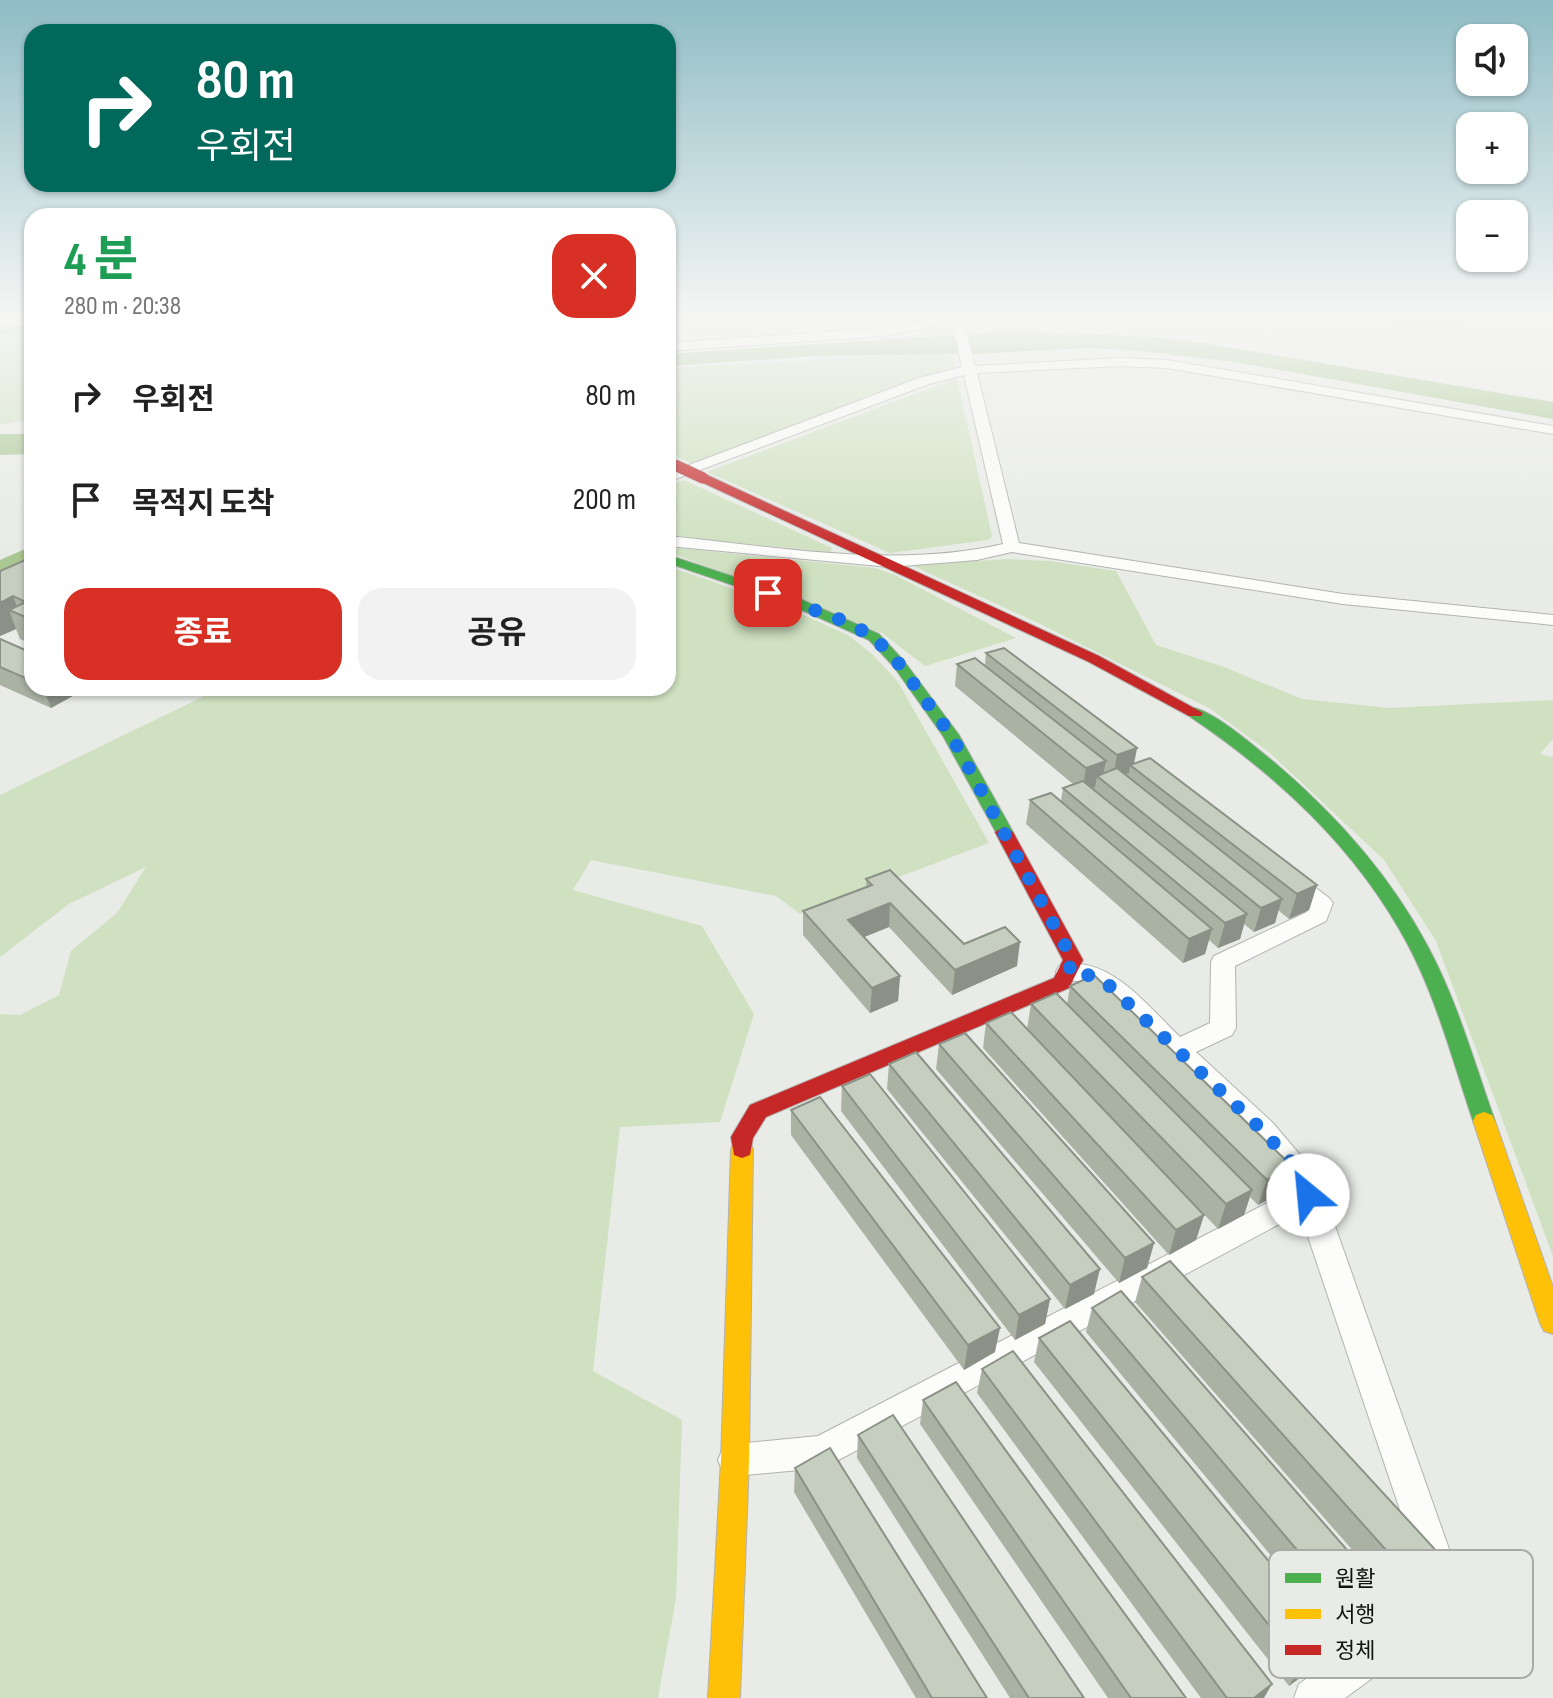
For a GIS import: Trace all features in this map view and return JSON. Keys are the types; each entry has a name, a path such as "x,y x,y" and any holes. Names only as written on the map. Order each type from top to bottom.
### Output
{"street":[{"path":"676,466 882,395"},
{"path":"974,395 1012,547"},
{"path":"1350,395 1553,430"},
{"path":"676,470 703,478 890,562 1139,682 1184,706 1271,769 1351,849 1383,891 1417,945 1459,1051 1553,1323"},
{"path":"676,542 890,562 977,555 1012,547 1343,599 1553,620"},
{"path":"676,562 793,601 874,637 899,664 951,735 1073,960 1062,983 758,1111 742,1137 735,1460 724,1698"},
{"path":"1177,1050 1223,1028 1223,962 1318,916 1321,903 1274,867"},
{"path":"1068,972 1100,977 1263,1131 1303,1175 1432,1550"},
{"path":"735,1460 821,1452 1308,1195"},
{"path":"1313,1698 1341,1678"}],"shaded area":[{"path":"0,395 24,395 24,420 0,425"},
{"path":"676,395 883,395 691,463 676,456"},
{"path":"911,395 961,395 992,536 988,540 890,553 707,472"},
{"path":"1420,395 1513,395 1553,402 1553,419"},
{"path":"0,434 24,434 24,454 0,455"},
{"path":"684,480 832,548 831,552 676,537 676,483"},
{"path":"676,549 875,568 895,575 1016,638 925,666 882,633 676,555"},
{"path":"1008,559 1049,561 1116,571 1156,645 1224,667 1302,699 1389,708 1553,700 1553,739 1540,754 1553,757 1553,1256 1436,941 1384,860 1269,752 1209,708 1034,621 911,565"},
{"path":"676,569 790,609 848,635 873,655 898,682 989,843 800,914 776,896 591,860 573,890 702,926 754,1014 720,1122 620,1127 593,1371 682,1420 676,1598 658,1698 0,1698 0,1014 20,1015 59,995 71,951 117,913 146,867 69,904 0,957 0,795 204,696 676,696"}],"building":[{"path":"24,560 24,601 13,596 0,603 0,571"},
{"path":"24,603 24,617 9,610"},
{"path":"0,639 24,650 24,678 0,667"},
{"path":"1004,648 1137,748 1117,755 986,653"},
{"path":"975,658 1106,761 1086,768 957,664"},
{"path":"1150,758 1317,885 1297,894 1130,765"},
{"path":"1117,768 1282,899 1261,908 1097,776"},
{"path":"1083,781 1247,914 1225,923 1063,788"},
{"path":"1051,793 1212,929 1189,939 1030,800"},
{"path":"890,870 964,944 1005,927 1020,942 955,970 890,903 848,920 900,976 872,988 803,911 872,885 866,879"},
{"path":"1094,975 1293,1167 1267,1180 1070,986"},
{"path":"1056,993 1252,1190 1226,1204 1031,1004"},
{"path":"1011,1012 1204,1215 1176,1230 986,1023"},
{"path":"965,1033 1154,1243 1125,1258 939,1044"},
{"path":"916,1052 1100,1269 1070,1285 889,1064"},
{"path":"870,1074 1050,1299 1019,1315 842,1086"},
{"path":"820,1097 1000,1328 968,1345 791,1110"},
{"path":"1170,1261 1435,1550 1386,1550 1142,1277"},
{"path":"1121,1291 1347,1550 1297,1550 1092,1308"},
{"path":"1070,1321 1269,1561 1269,1625 1039,1338"},
{"path":"1013,1351 1272,1684 1254,1698 1227,1698 982,1369"},
{"path":"956,1382 1186,1698 1131,1698 923,1400"},
{"path":"893,1415 1084,1698 1029,1698 858,1435"},
{"path":"830,1448 987,1698 932,1698 795,1468"}],"waterway":[{"path":"0,568 24,556"}],"traffic: fast":[{"path":"676,562 793,601 874,637 899,664 951,735 1004,832"},
{"path":"1195,713 1229,735 1292,786 1321,814 1374,876 1397,909 1427,965 1484,1121"}],"traffic: slow":[{"path":"1484,1121 1553,1323"},
{"path":"724,1698 735,1460 742,1149"}],"traffic: jam":[{"path":"676,465 703,478"},
{"path":"703,478 1094,659 1195,713"},
{"path":"742,1149 742,1137 758,1111 1062,983 1073,960 1004,832"}],"route":[{"path":"768,593 844,621 874,637 899,664 951,735 1073,960 1068,972 1100,977 1263,1131 1303,1175 1308,1195"}]}
